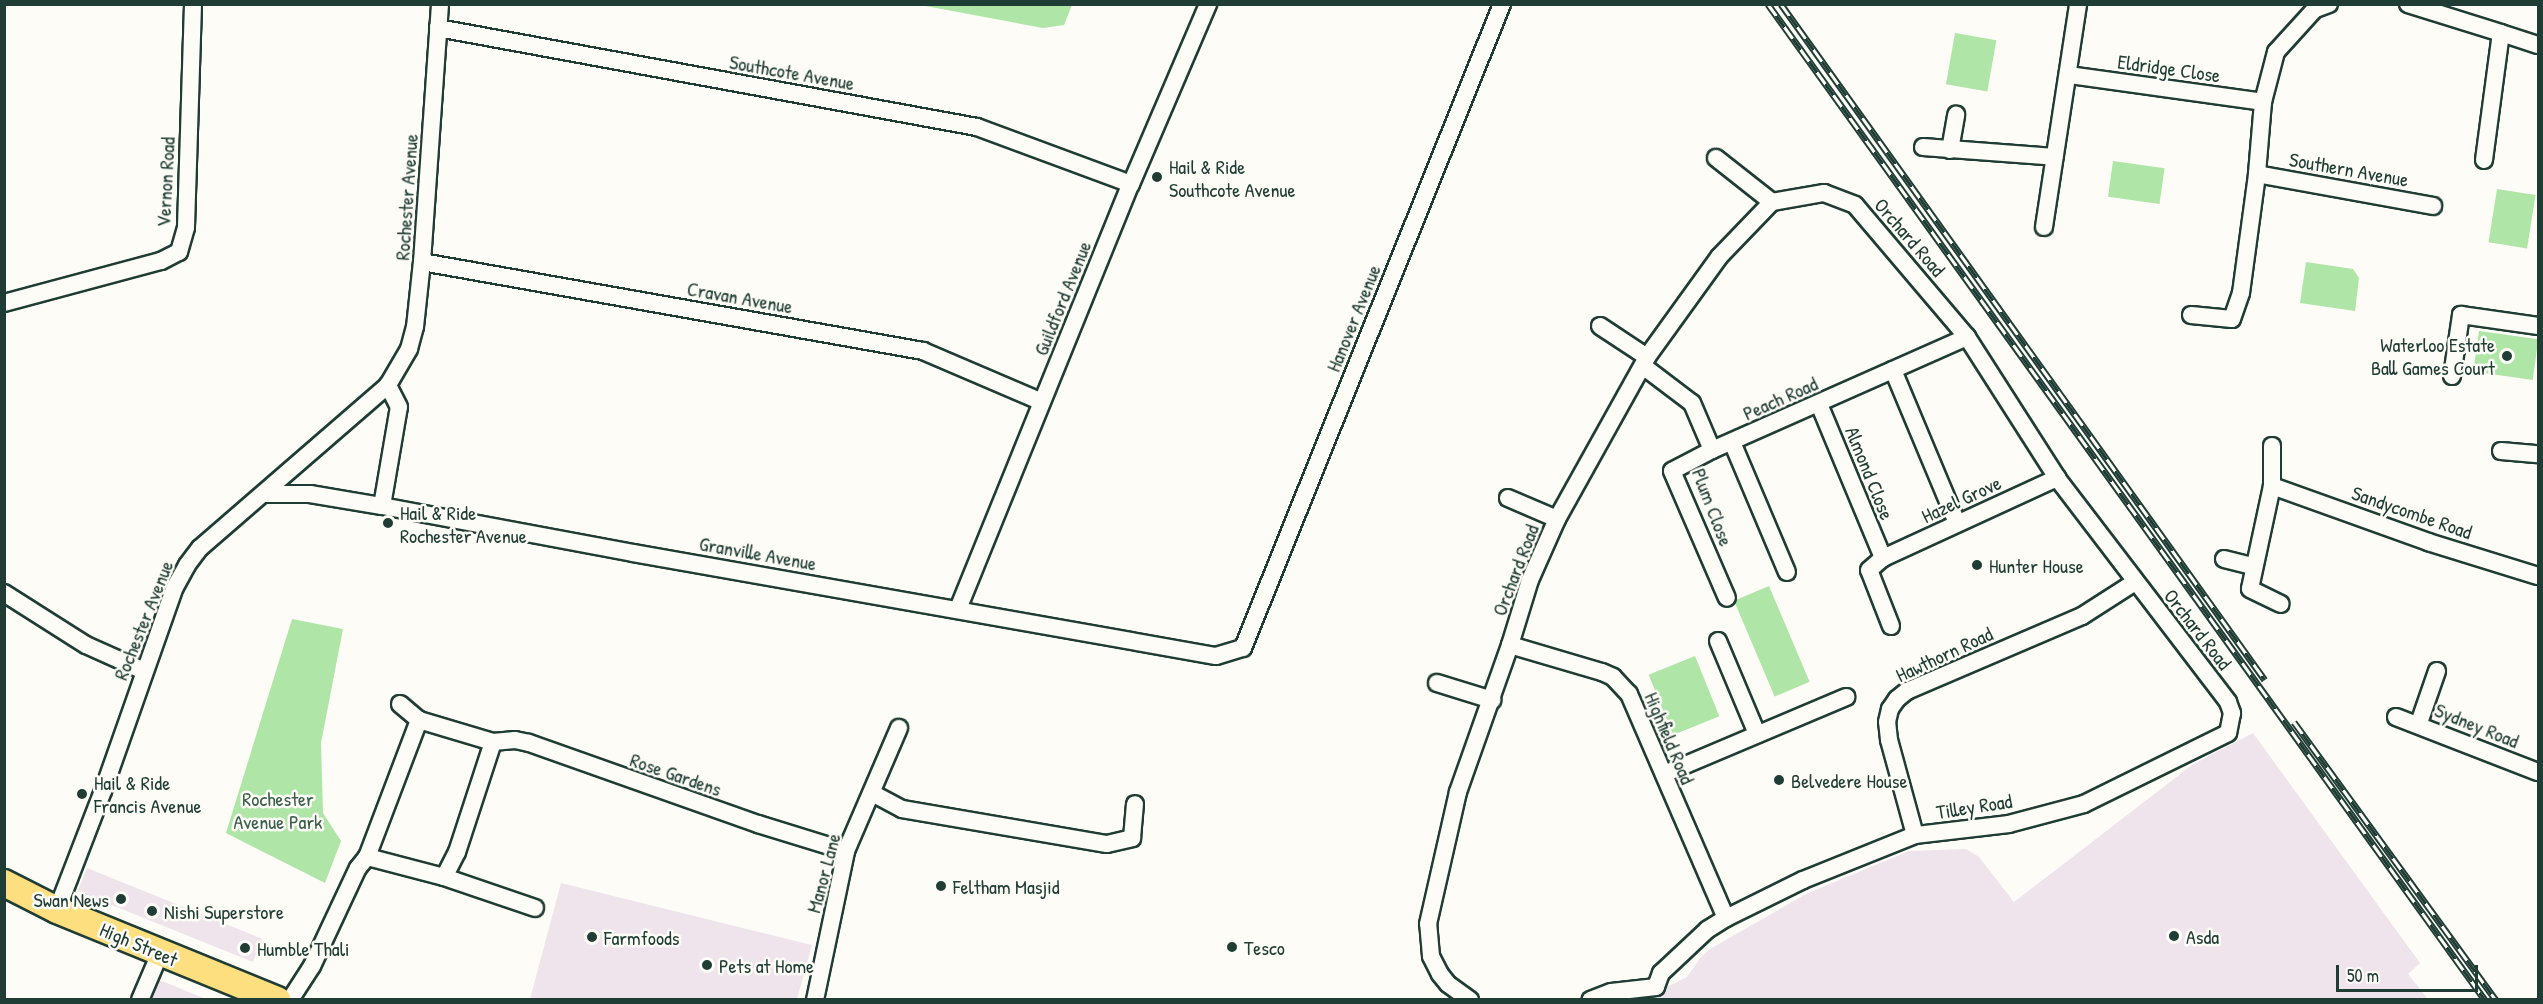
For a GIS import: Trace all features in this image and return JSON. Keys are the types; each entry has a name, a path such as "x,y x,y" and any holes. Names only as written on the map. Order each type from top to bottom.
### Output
{"main road":[{"name":"High Street","path":"4,883 57,910 277,999"}],"street":[{"name":"Vernon Road","path":"4,303 161,261 179,252 186,227 192,4"},
{"name":"Rochester Avenue","path":"57,910 99,802 175,587 187,565 200,548 388,386 409,349 415,327 422,262 440,4"},
{"name":"Guildford Avenue","path":"958,609 1131,184 1208,4"},
{"name":"Hanover Avenue","path":"1243,648 1503,4"},
{"path":"2044,227 2069,75 2078,4"},
{"path":"2191,315 2232,319 2241,293 2257,174 2263,102 2276,52 2315,9 2329,4"},
{"path":"2408,4 2538,45"},
{"name":"Southcote Avenue","path":"438,28 977,127 1131,184"},
{"path":"2484,160 2501,33"},
{"name":"Eldridge Close","path":"2069,75 2263,102"},
{"path":"1950,150 1956,115"},
{"path":"1923,147 2055,157"},
{"path":"1716,158 1772,202"},
{"name":"Southern Avenue","path":"2257,174 2433,206"},
{"name":"Orchard Road","path":"1510,645 1530,580 1557,519 1645,361 1719,257 1772,202 1824,193 1855,205 1967,337 2057,478 2228,702 2232,713 2228,733"},
{"name":"Cravan Avenue","path":"422,262 923,351 1042,402"},
{"path":"2452,376 2461,315 2538,326"},
{"path":"1600,326 1645,361 1692,403 1712,450"},
{"name":"Peach Road","path":"1712,450 1967,337"},
{"path":"1893,370 1957,523"},
{"path":"381,506 399,407 388,386"},
{"name":"Almond Close","path":"1819,404 1883,558"},
{"path":"1732,441 1787,572"},
{"path":"2272,446 2272,486 2253,566 2250,589 2281,604"},
{"name":"Plum Close","path":"1712,450 1672,471 1727,598"},
{"path":"2501,451 2538,454"},
{"name":"Hazel Grove","path":"1883,558 2057,478"},
{"name":"Sandycombe Road","path":"2272,486 2428,542 2538,576"},
{"name":"Granville Avenue","path":"264,494 310,494 381,506 1216,656 1243,648"},
{"path":"1508,498 1557,519"},
{"path":"1883,558 1869,570 1891,626"},
{"path":"2224,559 2253,566"},
{"name":"Hawthorn Road","path":"1915,835 1889,740 1887,722 1890,709 1897,699 1907,691 2082,616 2135,582"},
{"path":"4,593 86,645 144,671"},
{"path":"1718,641 1757,734"},
{"path":"1470,999 1448,984 1440,974 1431,956 1428,924 1458,792 1510,645"},
{"name":"Highfield Road","path":"1510,645 1613,677 1633,701 1726,918"},
{"name":"Sydney Road","path":"2438,671 2419,723 2538,772"},
{"path":"1437,683 1492,700"},
{"path":"1664,774 1846,697"},
{"name":"Rose Gardens","path":"400,704 419,720 493,742 515,740 529,743 696,803 846,851"},
{"path":"2396,717 2419,723"},
{"path":"290,999 312,966 358,868 367,857 419,720"},
{"name":"Manor Lane","path":"815,999 846,851 899,728"},
{"name":"Tilley Road","path":"1726,918 1803,880 1915,835 2009,824 2084,804 2228,733"},
{"path":"444,877 457,852 493,742"},
{"path":"872,793 902,809 1107,844 1132,838 1136,804"},
{"path":"367,857 444,877 535,908"},
{"path":"1590,999 1611,992 1656,987 1661,973 1672,962 1707,930 1726,918"},
{"path":"140,999 160,953"}],"shaded area":[{"path":"2253,733 2420,963 2408,974 2428,999 1640,1000 1687,977 1701,957 1710,949 1806,894 1909,851 1966,849 1979,857 2014,902 2192,765"},
{"path":"87,868 262,939 253,962 78,891"},
{"path":"561,883 812,945 797,999 530,999"},
{"path":"157,979 206,999 149,1000"}],"green space":[{"path":"1072,4 1064,25 1043,28 920,5"},
{"path":"1955,33 1996,40 1987,92 1946,84"},
{"path":"2113,161 2164,168 2159,204 2108,197"},
{"path":"2497,189 2536,195 2527,248 2489,242"},
{"path":"2306,262 2353,269 2359,278 2355,311 2300,303"},
{"name":"Waterloo Estate Ball Games Court","path":"2479,331 2538,339 2533,380 2473,372"},
{"path":"1769,586 1810,682 1775,697 1734,601"},
{"name":"Rochester Avenue Park","path":"292,619 343,629 321,743 323,813 341,841 325,883 226,833"},
{"path":"1695,656 1719,716 1673,735 1649,675"}],"railway":[{"path":"1768,4 2485,1000"},
{"path":"1781,4 2265,680"},
{"path":"2294,722 2496,1000"}],"place":[{"name":"Hail & Ride Southcote Avenue","path":"1157,177"},
{"name":"Waterloo Estate Ball Games Court","path":"2507,356"},
{"name":"Hail & Ride Rochester Avenue","path":"388,523"},
{"name":"Hunter House","path":"1977,565"},
{"name":"Belvedere House","path":"1779,780"},
{"name":"Hail & Ride Francis Avenue","path":"82,794"},
{"name":"Feltham Masjid","path":"941,886"},
{"name":"Swan News","path":"121,899"},
{"name":"Nishi Superstore","path":"152,911"},
{"name":"Asda","path":"2174,936"},
{"name":"Farmfoods","path":"592,937"},
{"name":"Tesco","path":"1232,947"},
{"name":"Humble Thali","path":"245,948"},
{"name":"Pets at Home","path":"707,965"}]}
